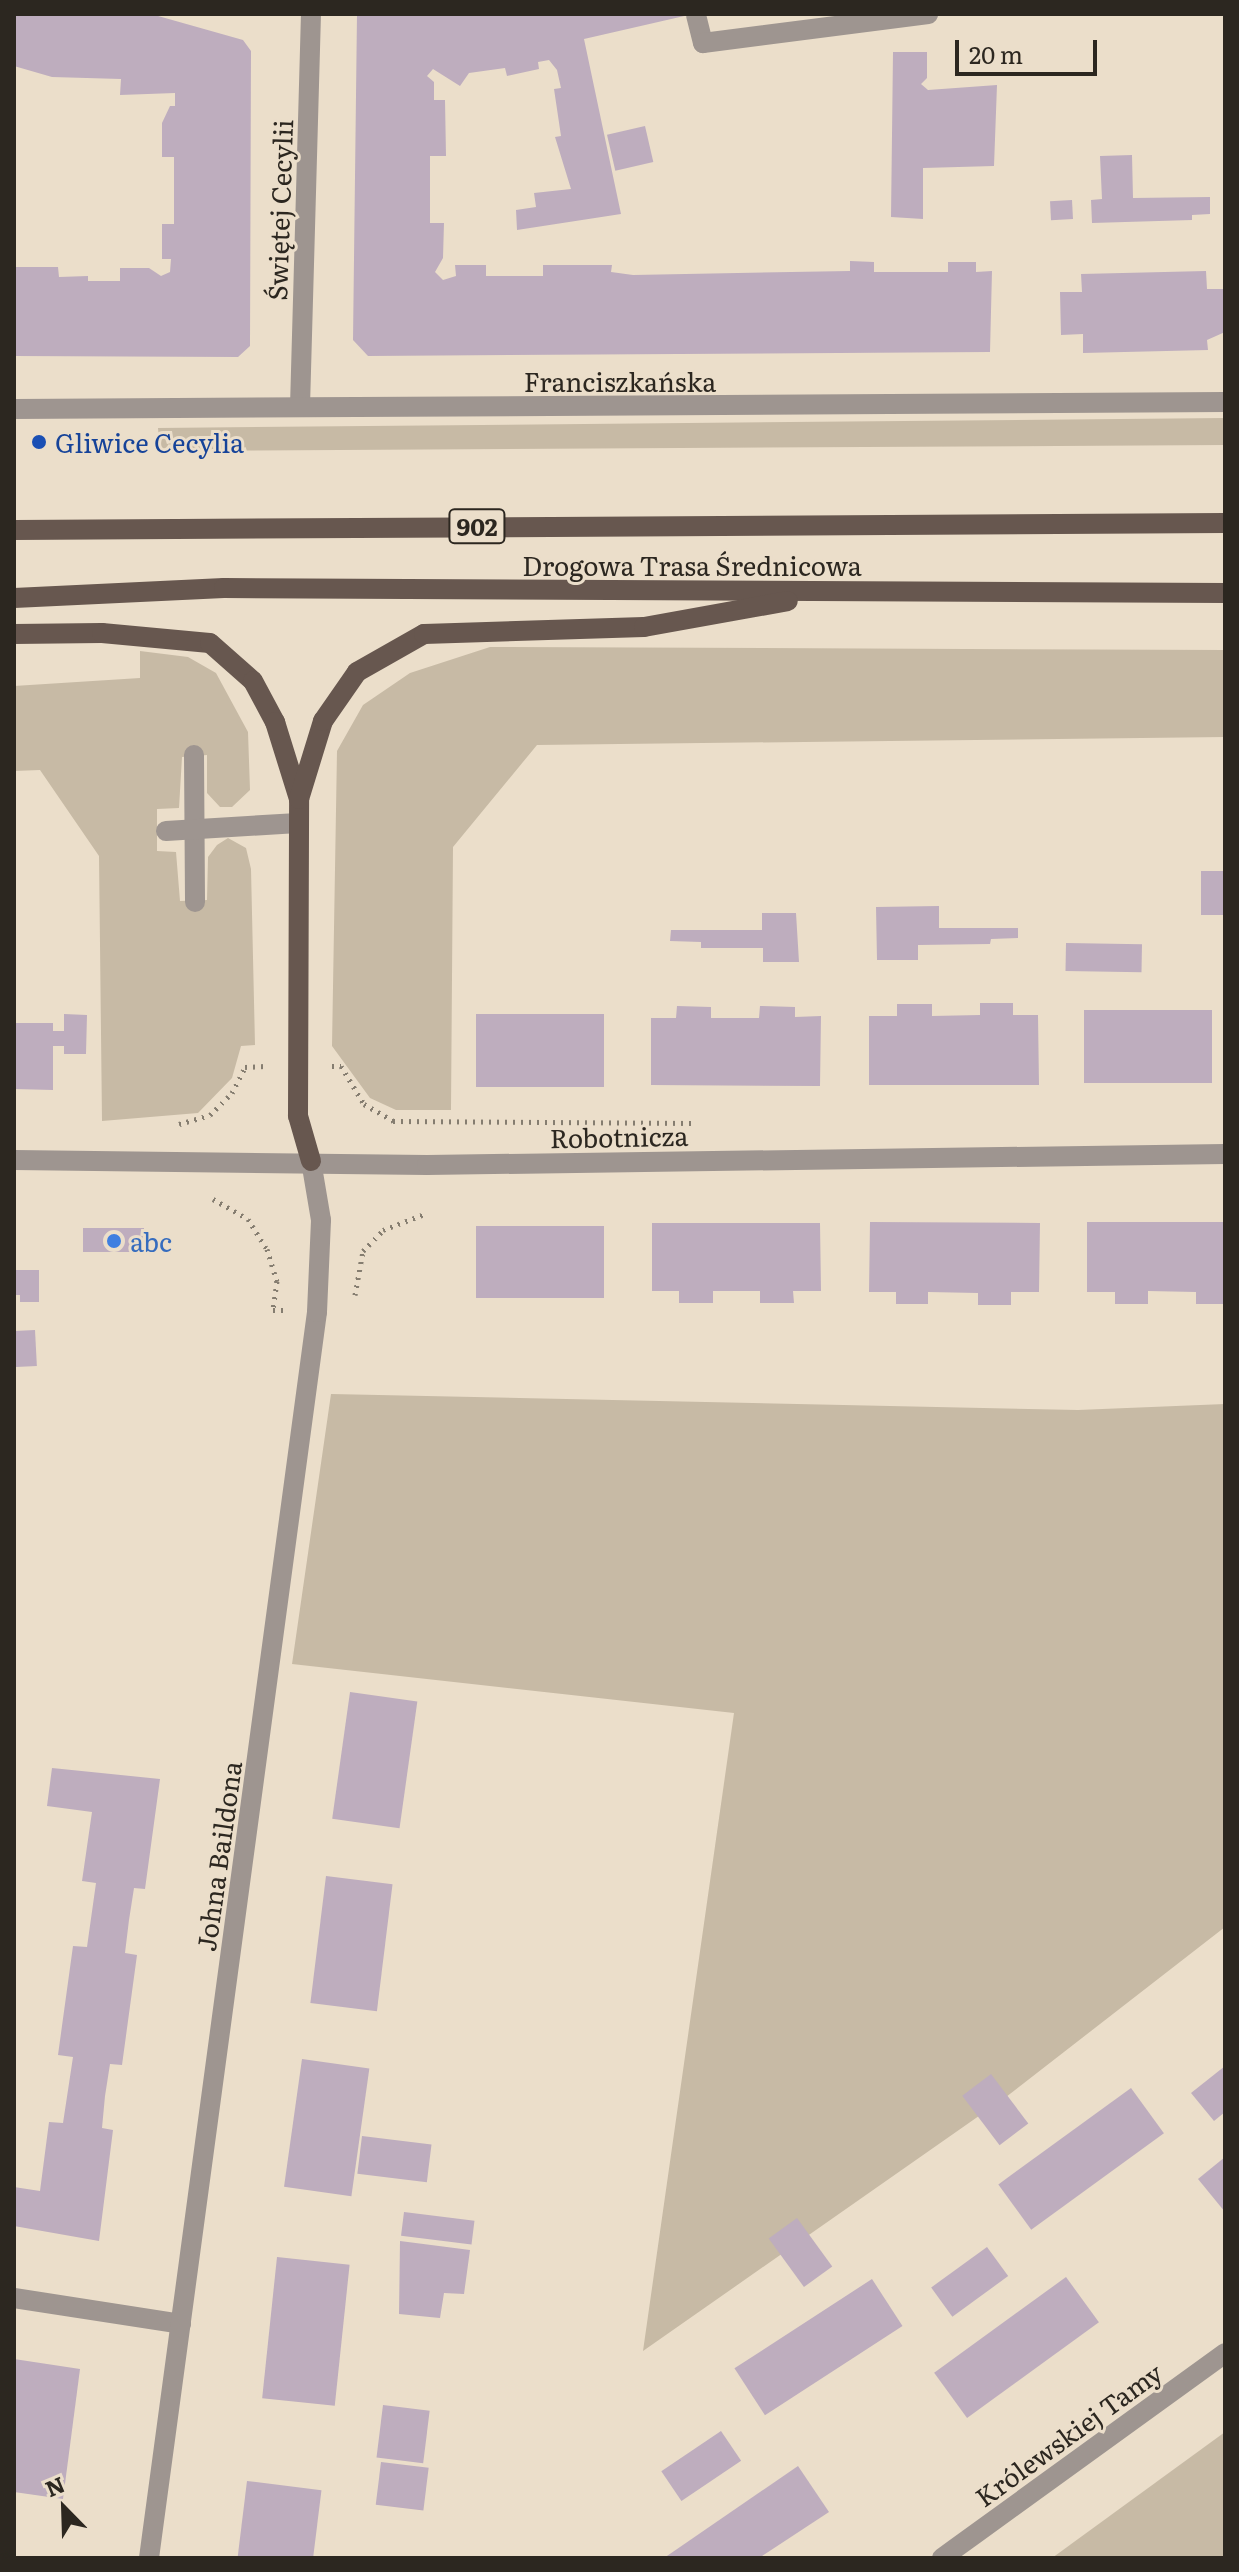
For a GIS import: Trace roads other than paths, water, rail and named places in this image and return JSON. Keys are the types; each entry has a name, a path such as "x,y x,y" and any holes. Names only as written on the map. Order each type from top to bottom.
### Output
{"main road":[{"name":"Drogowa Trasa Średnicowa","path":"14,530 1225,523"},
{"name":"Drogowa Trasa Średnicowa","path":"14,598 224,588 1225,593"},
{"path":"311,1161 298,1116 299,799 323,721 357,672 424,634 644,627 835,593"},
{"path":"14,634 102,633 210,643 253,681 275,722 299,799"}],"street":[{"name":"Świętej Cecylii","path":"300,407 311,14"},
{"path":"696,15 703,43 928,14"},
{"name":"Franciszkańska","path":"14,409 1225,402"},
{"path":"194,755 195,902"},
{"path":"166,831 298,823"},
{"name":"Robotnicza","path":"14,1160 311,1161 427,1165 1225,1154"},
{"name":"Johna Baildona","path":"149,2558 317,1312 321,1220 311,1161"},
{"path":"14,2298 181,2324"},
{"name":"Królewskiej Tamy","path":"942,2558 1225,2353"}],"place":[{"name":"Gliwice Cecylia","path":"39,442"},
{"name":"abc","path":"114,1241"}]}
